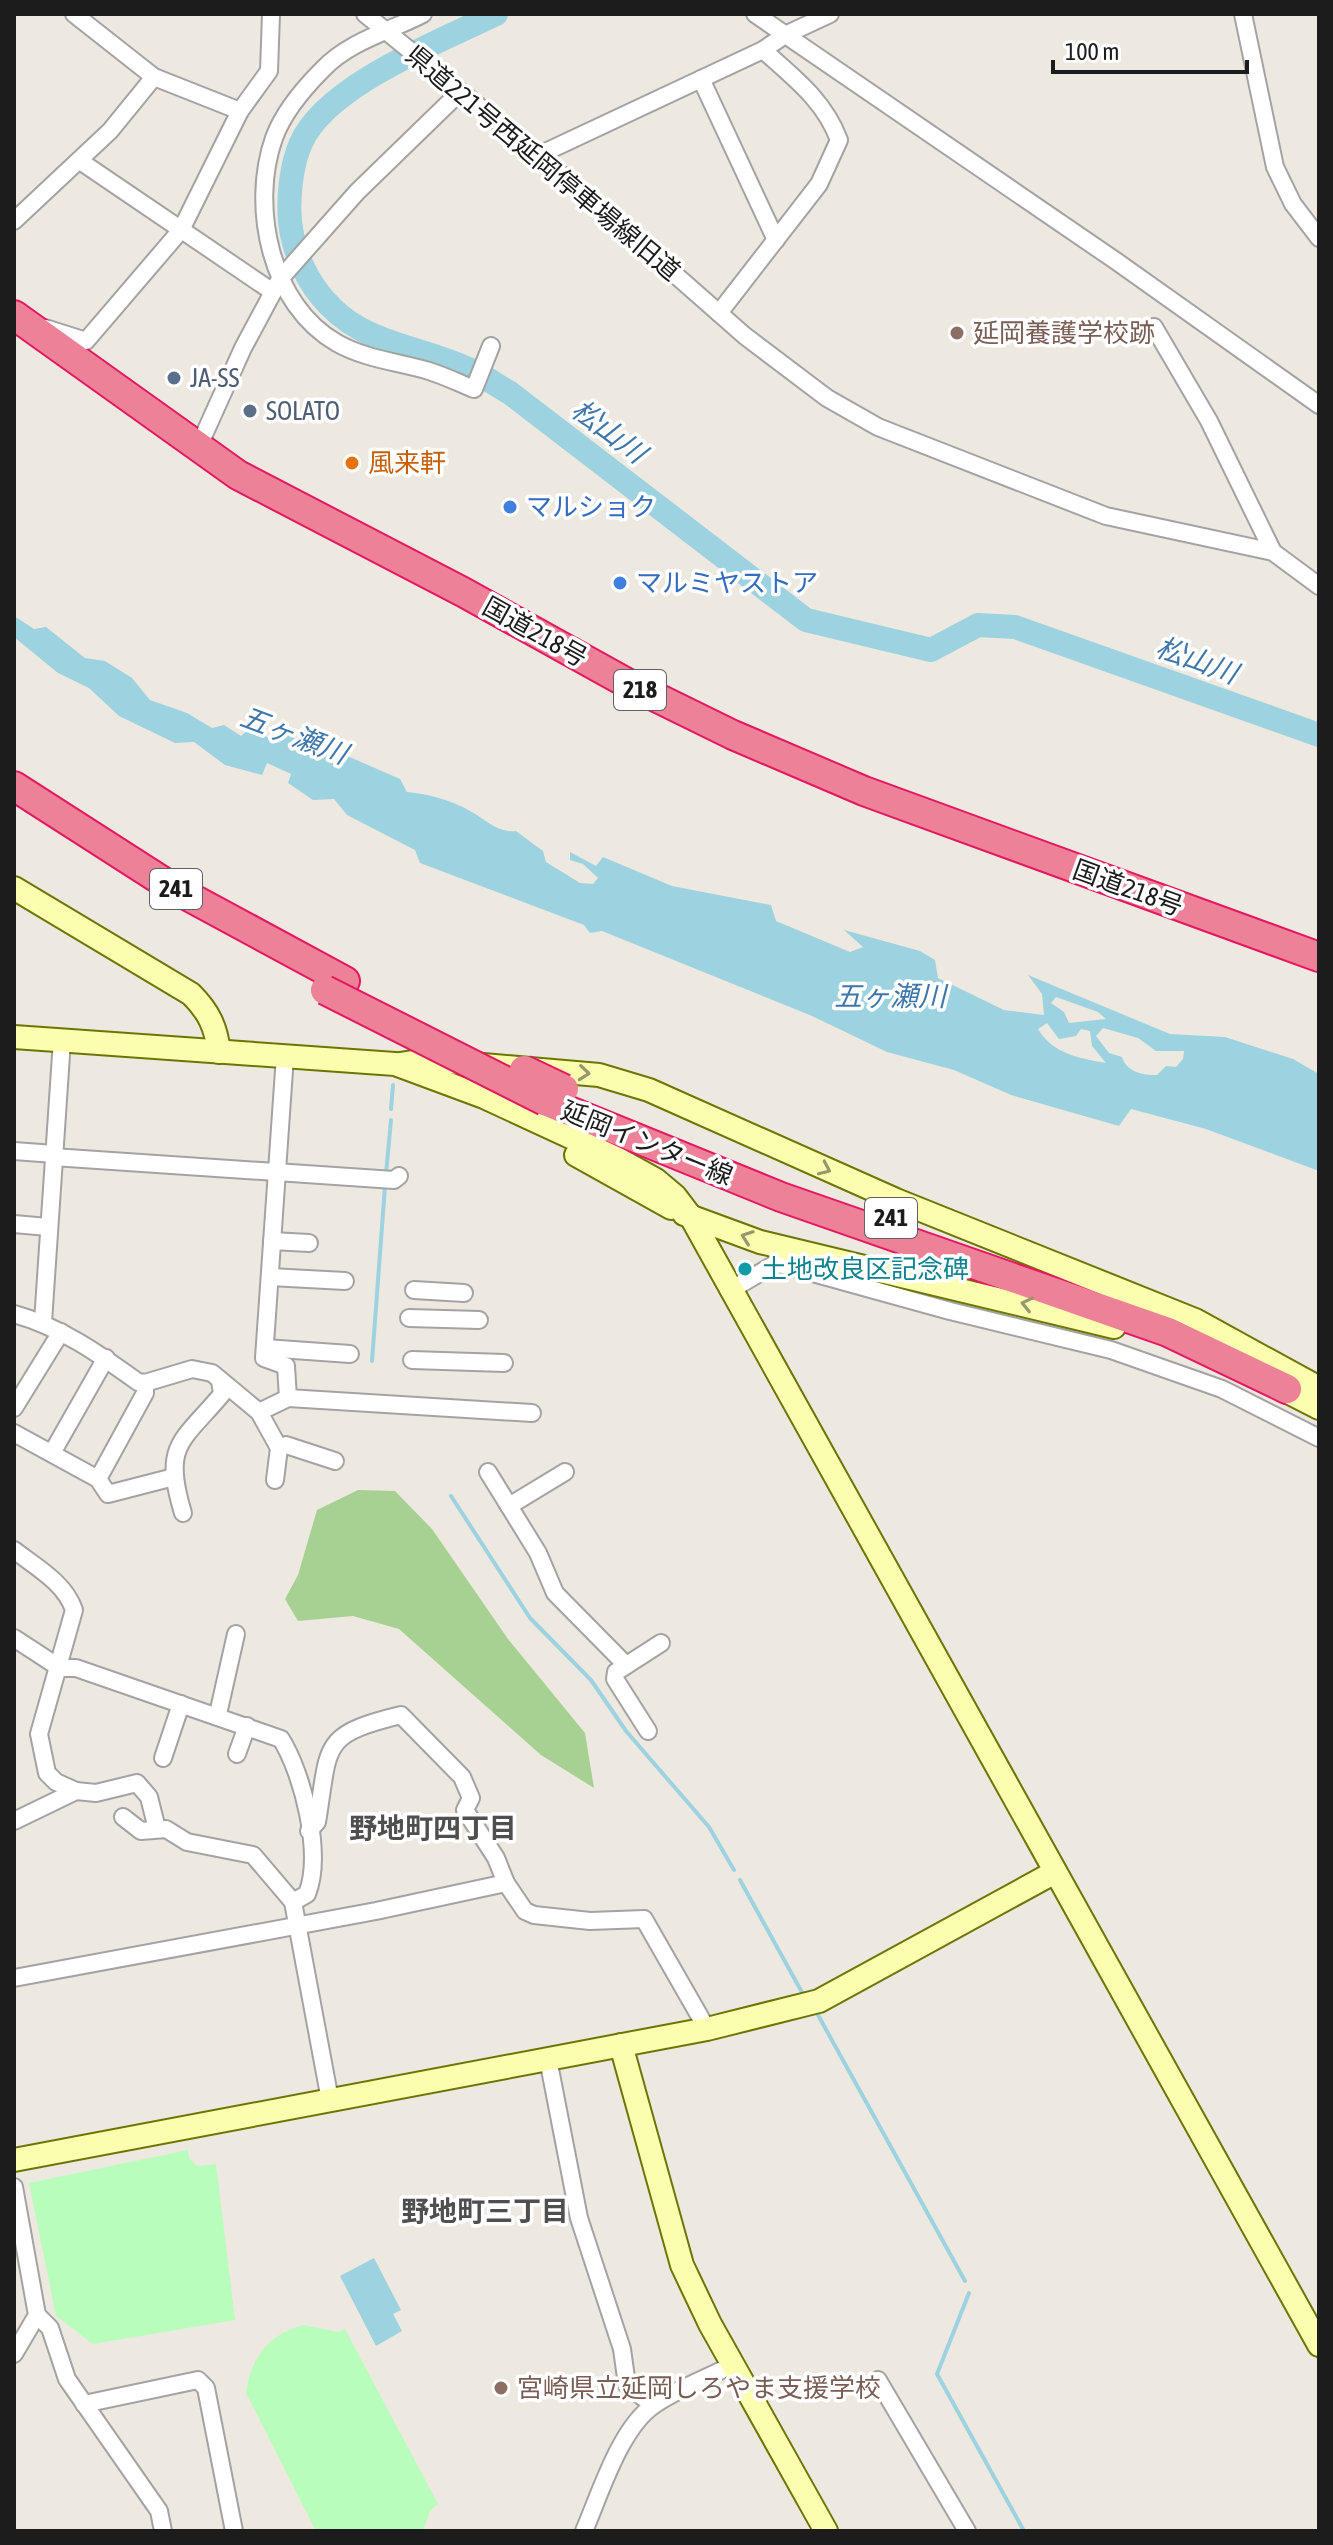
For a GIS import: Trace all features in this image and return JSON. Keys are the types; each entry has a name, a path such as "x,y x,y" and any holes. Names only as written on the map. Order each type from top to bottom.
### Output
{"highway":[{"name":"国道218号","path":"18,318 250,482 463,592 627,683 733,735 917,812 1319,957"},
{"name":"延岡インター線","path":"14,786 173,888 335,985"},
{"name":"延岡インター線","path":"14,796 162,894 335,985 678,1157 833,1216 1168,1332 1287,1389"},
{"name":"延岡インター線","path":"554,1095 811,1190 1059,1274 1223,1337"}],"street":[{"path":"74,14 154,77 240,111"},
{"path":"18,318 86,341 181,230 240,111 269,71 271,14"},
{"name":"県道221号西延岡停車場線旧道","path":"365,14 539,155 777,362 878,427 1106,516 1273,552"},
{"path":"278,283 266,232 265,178 274,136 297,98 325,66 369,37 388,32 423,14"},
{"path":"755,14 1116,261 1319,405"},
{"path":"539,155 763,50 785,35 830,14"},
{"path":"1243,14 1275,167 1293,204 1319,238"},
{"path":"719,313 819,184 839,140 829,114 806,88 763,50"},
{"path":"14,221 80,161 154,77"},
{"path":"701,79 776,240"},
{"path":"198,448 278,283 357,192 460,92"},
{"path":"80,161 181,230 278,283 306,319 336,343 475,388 491,346"},
{"path":"1154,327 1209,421 1273,552 1319,586"},
{"path":"14,888 191,994 205,1008 216,1030 219,1052"},
{"path":"14,1037 395,1064 484,1097 618,1159 656,1180 675,1196 1319,2345"},
{"path":"43,1322 62,1040"},
{"path":"285,1056 264,1358 286,1366 288,1398"},
{"name":"241","path":"395,1064 425,1060 588,1074 622,1081 909,1206 1130,1292 1195,1320 1223,1337"},
{"path":"14,1151 394,1180 399,1176"},
{"name":"241","path":"683,1214 760,1242 1071,1314 1146,1336 1287,1389"},
{"path":"14,1224 48,1227"},
{"path":"272,1241 309,1243"},
{"path":"729,1291 775,1264 784,1265 950,1311 1111,1350 1222,1389 1319,1438"},
{"path":"270,1277 345,1281"},
{"path":"414,1290 464,1293"},
{"path":"14,1314 43,1322 145,1383 192,1369 202,1369 220,1380 259,1412 279,1448 275,1480"},
{"path":"409,1318 479,1320"},
{"path":"14,1408 61,1332"},
{"name":"延岡インター線","path":"1223,1337 1319,1388"},
{"path":"265,1348 350,1354"},
{"path":"52,1453 106,1358"},
{"path":"412,1360 504,1363"},
{"path":"183,1513 174,1477 185,1432 222,1394 220,1380"},
{"path":"98,1479 145,1393 145,1383"},
{"name":"延岡インター線","path":"1287,1389 1319,1408"},
{"path":"259,1412 288,1398 532,1413"},
{"path":"14,1433 98,1479 108,1494 174,1477"},
{"path":"279,1448 296,1446 335,1461"},
{"path":"488,1472 538,1553 555,1593 626,1665"},
{"path":"509,1506 565,1472"},
{"path":"14,1550 50,1577 74,1610 39,1734 47,1773 56,1782 76,1791 96,1793 137,1783 149,1797 157,1829"},
{"path":"218,1714 236,1634"},
{"path":"16,1642 60,1668 76,1668 218,1714 281,1739 301,1783 314,1863 307,1894 293,1902"},
{"path":"648,1731 615,1679 616,1672 661,1643"},
{"path":"163,1758 181,1704"},
{"path":"309,1831 317,1822 330,1748 353,1727 401,1715 462,1777 471,1798 465,1810 525,1911 534,1915 590,1921 644,1919 707,2029"},
{"path":"237,1754 247,1726"},
{"path":"14,1821 76,1791"},
{"path":"123,1817 141,1831 166,1829 187,1842 253,1855 293,1902 330,2100"},
{"path":"14,2160 707,2029 812,2003 1055,1872"},
{"path":"14,1978 376,1911 506,1883"},
{"path":"621,2045 682,2265 732,2365 826,2531"},
{"path":"548,2059 579,2218 622,2349 627,2385 653,2405"},
{"path":"14,2187 37,2315 50,2328 67,2379 159,2511 163,2531"},
{"path":"14,2354 37,2315"},
{"path":"584,2531 626,2438 653,2405 732,2365"},
{"path":"84,2404 198,2380 206,2388 234,2531"},
{"path":"878,2380 967,2531"}],"green space":[{"path":"358,1490 395,1491 432,1529 508,1639 585,1733 594,1788 541,1755 399,1629 353,1616 298,1621 285,1599 298,1575 317,1510"},
{"path":"188,2150 189,2158 197,2166 216,2164 235,2320 93,2344 56,2316 29,2183"},
{"path":"304,2325 338,2332 345,2329 438,2504 430,2511 423,2531 316,2531 246,2393 252,2369 263,2349 281,2334"}],"water":[{"name":"五ヶ瀬川","path":"14,616 34,629 46,627 85,658 105,661 132,678 150,700 187,713 212,728 224,725 241,736 249,729 279,742 273,727 297,740 313,741 400,779 407,792 448,801 498,828 516,831 543,851 546,862 580,883 593,884 598,878 583,864 570,860 570,852 596,866 603,857 672,886 771,905 776,921 850,952 863,947 844,930 920,951 935,960 938,978 1004,1010 1044,1015 1042,994 1028,975 1170,1034 1225,1037 1293,1059 1319,1074 1319,1171 1206,1129 1131,1109 1119,1126 1011,1095 954,1070 887,1052 812,1016 602,931 590,933 584,925 420,863 415,850 347,815 334,799 313,800 288,783 291,774 267,763 262,775 225,765 194,742 175,743 119,716 89,688 58,673 14,637","holes":["1056,997 1098,1012 1106,1019 1069,1023 1064,1012 1051,1003","1047,1023 1059,1039 1076,1036 1081,1029 1090,1031 1092,1046 1106,1063 1077,1057 1059,1049 1038,1029","1103,1028 1138,1038 1156,1051 1184,1051 1183,1059 1176,1067 1166,1066 1157,1075 1146,1075 1131,1069 1122,1057 1109,1053 1096,1036"]},
{"path":"374,2258 401,2310 393,2314 402,2331 376,2346 340,2276"}],"waterway":[{"name":"松山川","path":"496,14 417,51 359,84 314,122 301,143 291,182 289,212 292,233 298,256 309,278 331,307 346,320 378,338 468,369 510,393 806,620 931,650 978,625 1015,627 1319,735"},
{"path":"391,1109 393,1085"},
{"path":"386,1174 391,1120"},
{"path":"372,1361 385,1186"},
{"path":"451,1496 530,1618 591,1680 626,1731 709,1827 734,1870"},
{"path":"740,1880 804,1996"},
{"path":"818,2015 965,2281"},
{"path":"969,2293 937,2374 1024,2531"}],"place":[{"name":"延岡養護学校跡","path":"957,333"},
{"name":"JA-SS","path":"174,378"},
{"name":"SOLATO","path":"250,411"},
{"name":"風来軒","path":"352,463"},
{"name":"マルショク","path":"510,507"},
{"name":"マルミヤストア","path":"620,583"},
{"name":"土地改良区記念碑","path":"745,1269"},
{"name":"宮崎県立延岡しろやま支援学校","path":"501,2388"}],"district":[{"name":"野地町四丁目","path":"433,1828"},
{"name":"野地町三丁目","path":"485,2211"}]}
